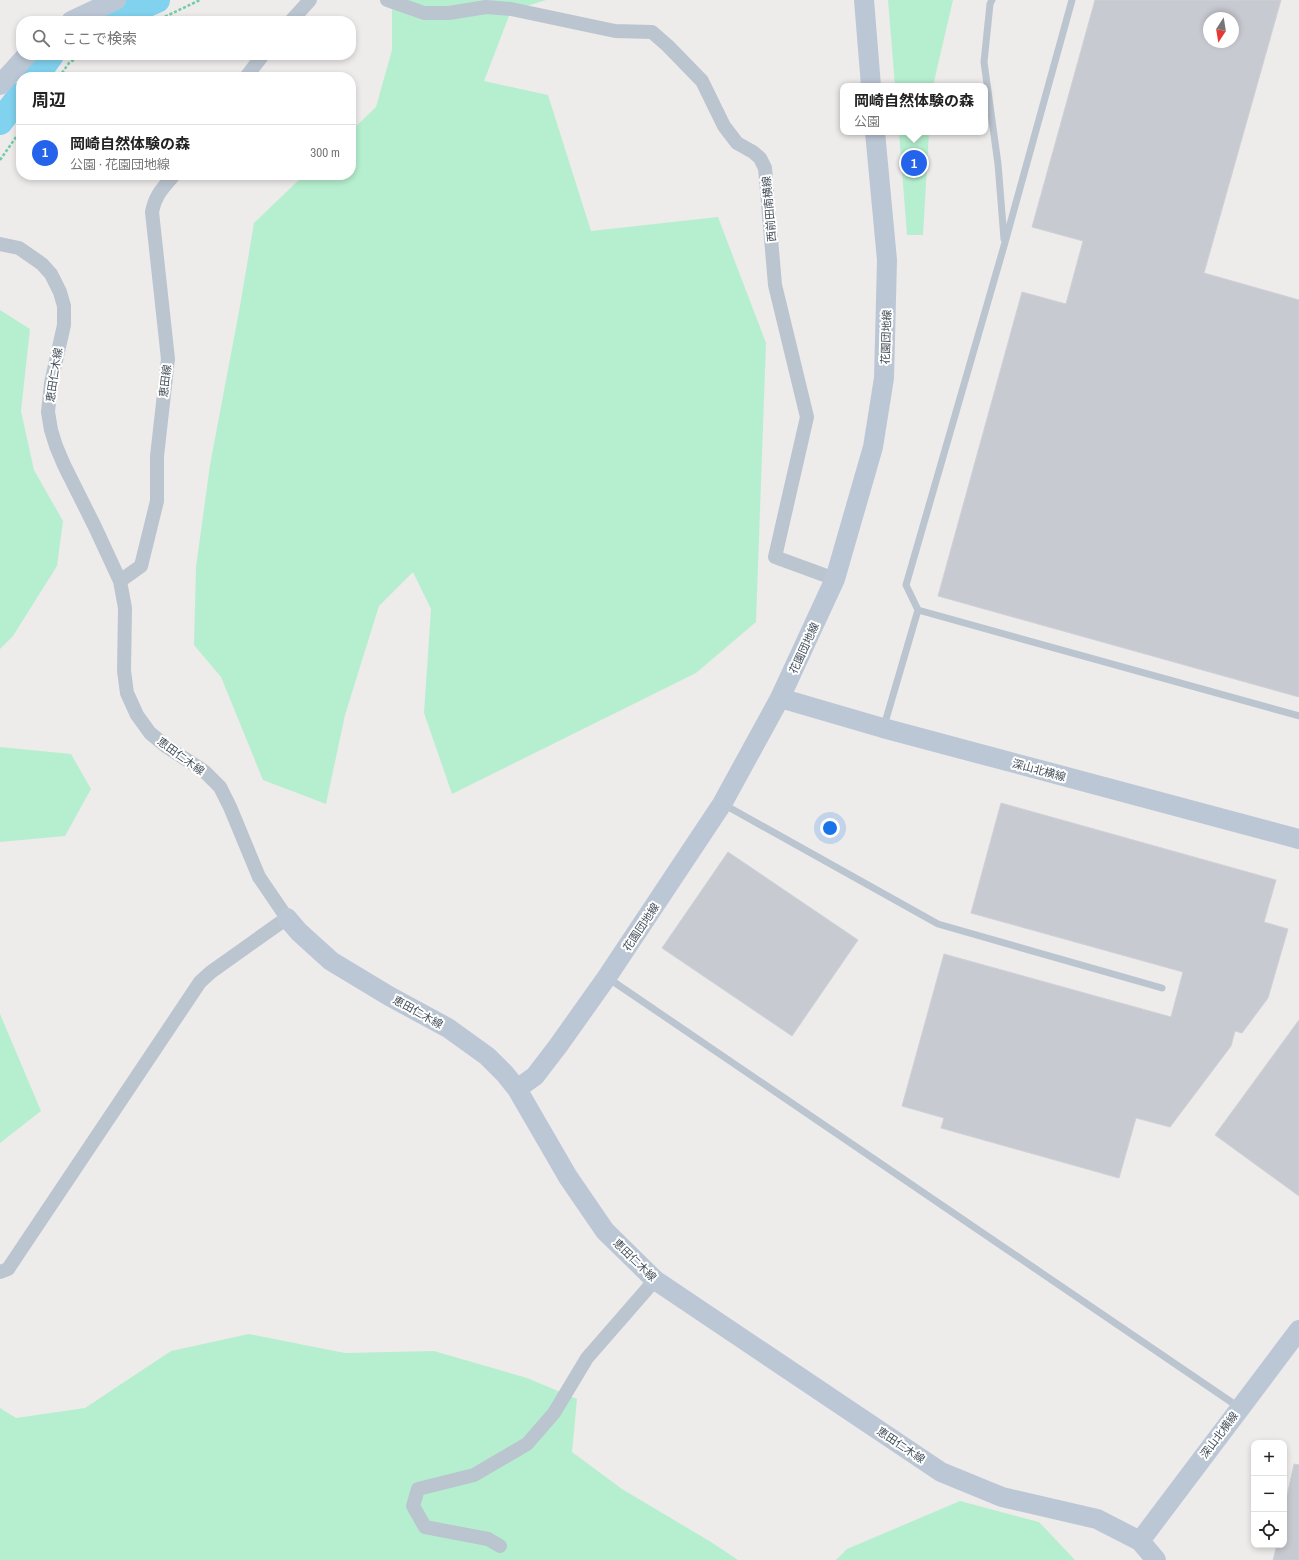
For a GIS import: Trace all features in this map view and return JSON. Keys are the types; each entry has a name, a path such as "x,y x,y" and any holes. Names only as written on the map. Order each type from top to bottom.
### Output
{"street":[{"path":"82,16 116,0"},
{"path":"296,16 310,0"},
{"name":"西前田南横線","path":"387,0 424,13 449,13 486,7 511,9 615,31 652,32 702,81 724,126 738,143 760,158 765,168 775,285 807,417 775,557 835,579"},
{"path":"864,0 871,83"},
{"path":"0,85 22,60"},
{"path":"250,72 259,60"},
{"name":"花園団地線","path":"517,1090 535,1076 558,1046 607,977 722,804 780,698 835,579 873,447 884,378 887,260 876,135"},
{"name":"恵田線","path":"120,581 141,566 157,501 156,456 168,359 152,212 154,201 170,180"},
{"name":"恵田仁木線","path":"0,244 19,248 42,264 51,274 60,292 64,306 64,325 51,383 48,412 51,430 64,465 120,581 125,608 124,671 127,693 137,715 150,733 204,771 220,787 230,807 259,877 287,918 299,932 331,961 389,996 448,1028 487,1056 505,1074 517,1090 568,1177 605,1231 655,1280 941,1472 1002,1497 1098,1519 1140,1541 1156,1560"},
{"name":"深山北横線","path":"780,698 883,728 1299,840"},
{"path":"0,1272 8,1269 200,982 211,972 287,918"},
{"path":"500,1546 488,1539 425,1527 413,1506 418,1489 474,1475 527,1444 554,1413 587,1358 655,1280"},
{"name":"深山北横線","path":"1140,1541 1299,1330"}],"lane":[{"path":"987,83 984,62 990,4 992,0"},
{"path":"883,728 918,610 906,586 1004,246 1072,0"},
{"path":"988,91 998,164 1004,246"},
{"path":"918,610 1299,716"},
{"path":"722,804 938,924 1162,988"},
{"path":"607,977 1240,1408"}],"path":[{"path":"166,16 200,0"},
{"path":"63,72 69,63 74,60"},
{"path":"0,160 16,137"}],"green space":[{"path":"392,0 546,0 511,11 484,81 548,95 591,231 718,217 766,343 756,622 696,673 452,794 424,713 431,609 413,572 379,606 345,715 326,804 263,780 221,677 194,645 196,567 210,465 254,223 299,180 356,180 356,126 376,107 392,50"},
{"path":"888,0 953,0 934,83 895,83"},
{"path":"899,135 929,135 923,235 907,235"},
{"path":"0,310 30,329 21,411 34,470 63,521 57,566 13,636 0,649"},
{"path":"0,747 71,754 91,789 65,836 0,842"},
{"path":"0,1014 41,1111 0,1143"},
{"path":"249,1334 345,1353 434,1351 527,1378 577,1399 572,1452 622,1489 711,1542 738,1560 0,1560 0,1408 16,1418 85,1408 171,1351"},
{"path":"960,1501 1039,1522 1075,1560 836,1560 847,1549"}],"building":[{"path":"1095,0 1281,0 1204,273 1299,300 1299,697 938,596 1022,292 1066,304 1083,241 1032,227"},
{"path":"1001,803 1276,880 1264,922 1288,929 1268,998 1242,1033 1235,1031 1231,1046 1170,1127 1136,1118 1119,1178 941,1128 944,1118 902,1106 944,954 1171,1017 1183,972 971,913"},
{"path":"728,852 858,940 792,1036 662,948"},
{"path":"1299,1020 1299,1196 1215,1135"},
{"path":"1294,1464 1299,1465 1299,1560 1273,1560 1276,1548 1287,1548 1287,1496"}],"waterway":[{"path":"121,16 157,0"},
{"path":"39,72 47,60"},
{"path":"0,122 16,101"}],"place":[{"name":"岡崎自然体験の森","path":"914,163"}]}
